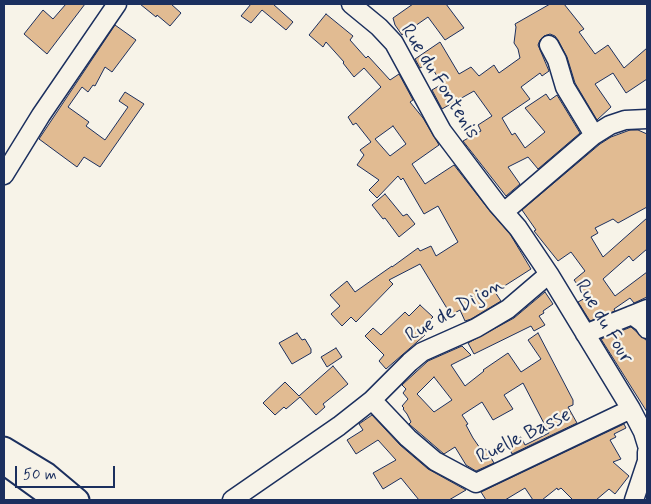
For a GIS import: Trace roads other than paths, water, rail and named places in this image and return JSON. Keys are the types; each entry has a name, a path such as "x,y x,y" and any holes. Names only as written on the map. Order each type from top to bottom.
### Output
{"main road":[{"path":"4,448 47,474 78,500"},
{"path":"4,462 54,500"}],"street":[{"path":"4,175 41,115 117,4"},
{"name":"Rue du Fontenis","path":"351,4 379,27 394,43 439,126 504,212"},
{"path":"549,45 557,60 565,87 594,135"},
{"path":"549,274 518,228 504,212 594,135 610,125 625,120 647,119"},
{"name":"Rue du Four","path":"549,274 631,409 643,432 647,445"},
{"name":"Rue de Dijon","path":"232,500 339,426 372,400 422,352 476,328 508,308 549,274"},
{"path":"585,334 643,319"},
{"name":"Ruelle Basse","path":"372,400 408,438 436,461 476,483 631,409"},
{"path":"634,500 647,461 647,452"}]}
